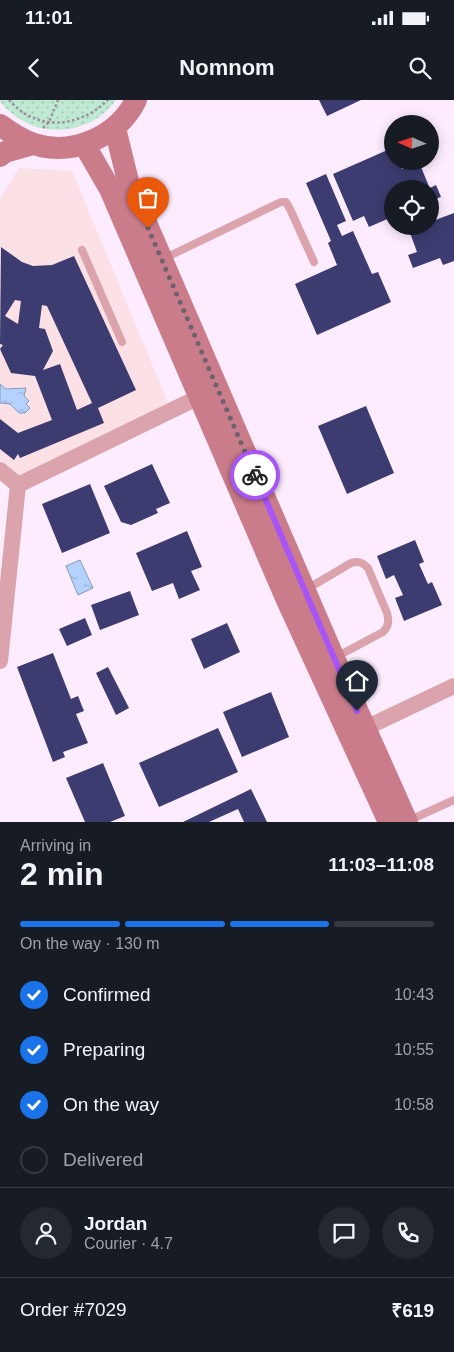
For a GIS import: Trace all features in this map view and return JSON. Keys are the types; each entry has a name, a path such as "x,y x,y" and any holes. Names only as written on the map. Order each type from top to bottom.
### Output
{"main road":[{"path":"0,125 14,136 37,145 62,148 84,144 100,138 115,128 131,110 136,100"},
{"path":"115,128 128,181 153,263 199,397 286,598 357,732 396,821"},
{"path":"84,144 153,263 305,590 334,658 357,732"},
{"path":"0,156 5,152 37,145"}],"street":[{"path":"18,484 199,397"},
{"path":"0,470 18,484"},
{"path":"0,661 18,484"},
{"path":"357,732 454,686"}],"lane":[{"path":"153,263 281,202 286,202 290,208 314,262"},
{"path":"82,250 122,342"},
{"path":"305,590 351,563 357,561 363,563 368,568 389,621 387,628 383,632 334,658"},
{"path":"396,821 454,800"}],"path":[{"path":"9,100 28,116 49,122 63,123 89,116 108,100"},
{"path":"37,145 41,129 49,122 58,100"}],"shaded area":[{"path":"19,168 72,171 170,408 20,476 0,459 0,199"}],"green space":[{"path":"0,100 116,100 95,120 82,126 53,130 25,122 7,109"}],"water":[{"path":"0,384 6,389 26,388 24,396 29,401 26,404 30,408 25,413 19,413 10,404 0,403"},
{"path":"80,560 93,588 78,595 66,566"}],"building":[{"path":"319,100 361,100 327,116"},
{"path":"384,152 384,170 422,170 426,180 384,180 384,220 369,227 364,216 353,221 333,174"},
{"path":"326,174 346,221 337,225 342,236 353,231 372,274 378,272 391,302 317,335 295,284 337,265 328,243 331,241 306,183"},
{"path":"454,213 454,261 443,265 440,258 413,268 408,255 417,252 411,235 439,235 439,219"},
{"path":"1,247 22,262 33,266 52,265 74,256 136,390 98,408 104,423 20,458 18,454 14,460 0,449 0,419 18,433 52,420 35,376 11,373 0,349 3,345 0,344","holes":["15,300 21,301 18,324 5,316","42,305 47,306 92,403 77,410 60,364 43,370 53,351 45,329 39,328"]},
{"path":"366,406 394,473 347,494 318,426"},
{"path":"152,464 170,503 156,509 158,513 131,525 121,522 104,486"},
{"path":"90,484 110,533 62,553 42,504"},
{"path":"187,531 202,567 191,571 200,590 179,599 173,583 152,591 136,553"},
{"path":"415,540 424,562 419,564 428,584 432,582 442,605 404,621 395,598 403,595 394,575 386,579 377,556"},
{"path":"130,591 139,615 100,630 91,605"},
{"path":"85,618 92,635 67,646 59,629"},
{"path":"227,623 240,652 204,669 191,639"},
{"path":"53,653 71,699 78,696 84,711 76,714 88,743 63,752 65,757 53,762 17,667"},
{"path":"108,667 129,708 116,715 96,673"},
{"path":"271,692 289,737 242,757 223,712"},
{"path":"218,728 238,772 159,807 139,763"},
{"path":"103,763 125,816 110,822 85,822 66,778"},
{"path":"251,789 267,822 244,822 238,809 209,822 183,822"}],"way so far":[{"path":"148,228 255,475"}],"route":[{"path":"255,475 357,711"}]}
